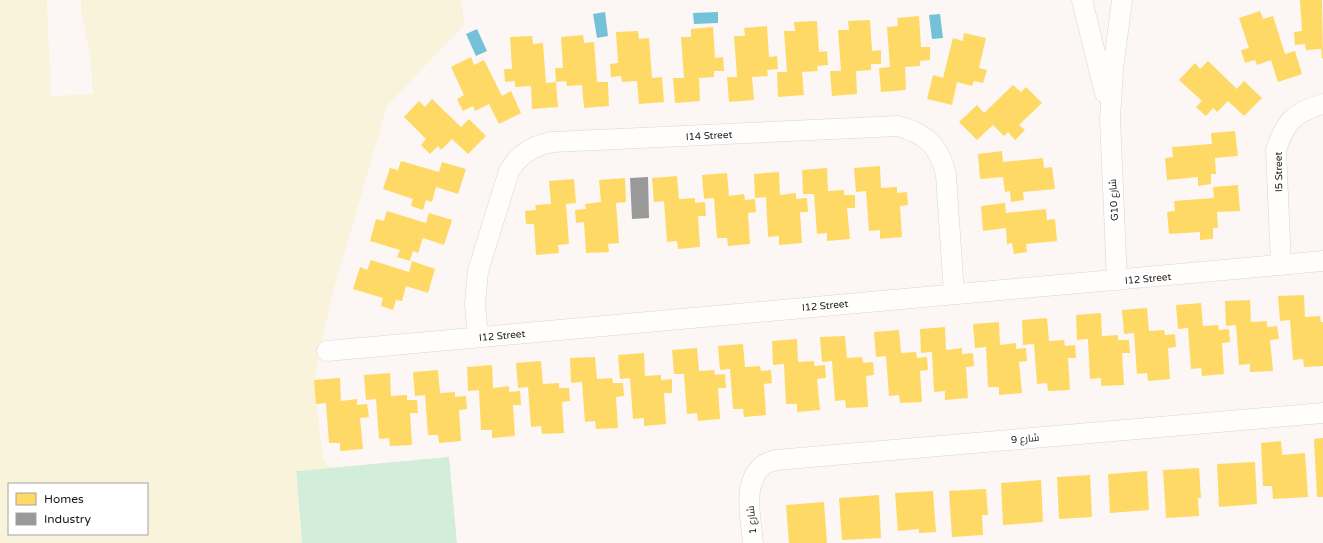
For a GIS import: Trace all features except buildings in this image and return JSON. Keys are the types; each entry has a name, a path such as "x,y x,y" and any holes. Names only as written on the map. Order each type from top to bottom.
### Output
{"street":[{"path":"1067,0 1089,29"},
{"name":"G10 شارع","path":"1082,0 1101,73 1110,119"},
{"name":"G10 شارع","path":"1117,280 1110,119 1113,70 1122,0"},
{"path":"1120,21 1136,0"},
{"name":"I5 Street","path":"1281,265 1276,150 1282,133 1292,119 1306,109 1323,104"},
{"name":"I14 Street","path":"478,337 475,304 478,271 509,171 527,150 544,143 553,142 898,126 910,129 921,134 931,142 944,164 954,294"},
{"name":"I12 Street","path":"327,350 1323,261"},
{"name":"شارع 9","path":"749,496 750,485 756,473 765,464 776,460 1323,413"},
{"name":"شارع 1","path":"749,496 753,543"}],"green space":[{"path":"449,457 457,543 302,543 296,471"}],"sand":[{"path":"0,0 47,0 51,96 93,94 90,55 81,11 81,0 462,0 464,25 387,106 332,296 314,380 322,453 327,465 334,467 296,471 302,543 0,543"}],"water":[{"path":"605,12 608,36 597,38 593,14"},
{"path":"718,12 718,23 694,24 693,13"},
{"path":"940,14 943,38 932,39 929,15"},
{"path":"477,29 487,51 476,56 466,34"}]}
